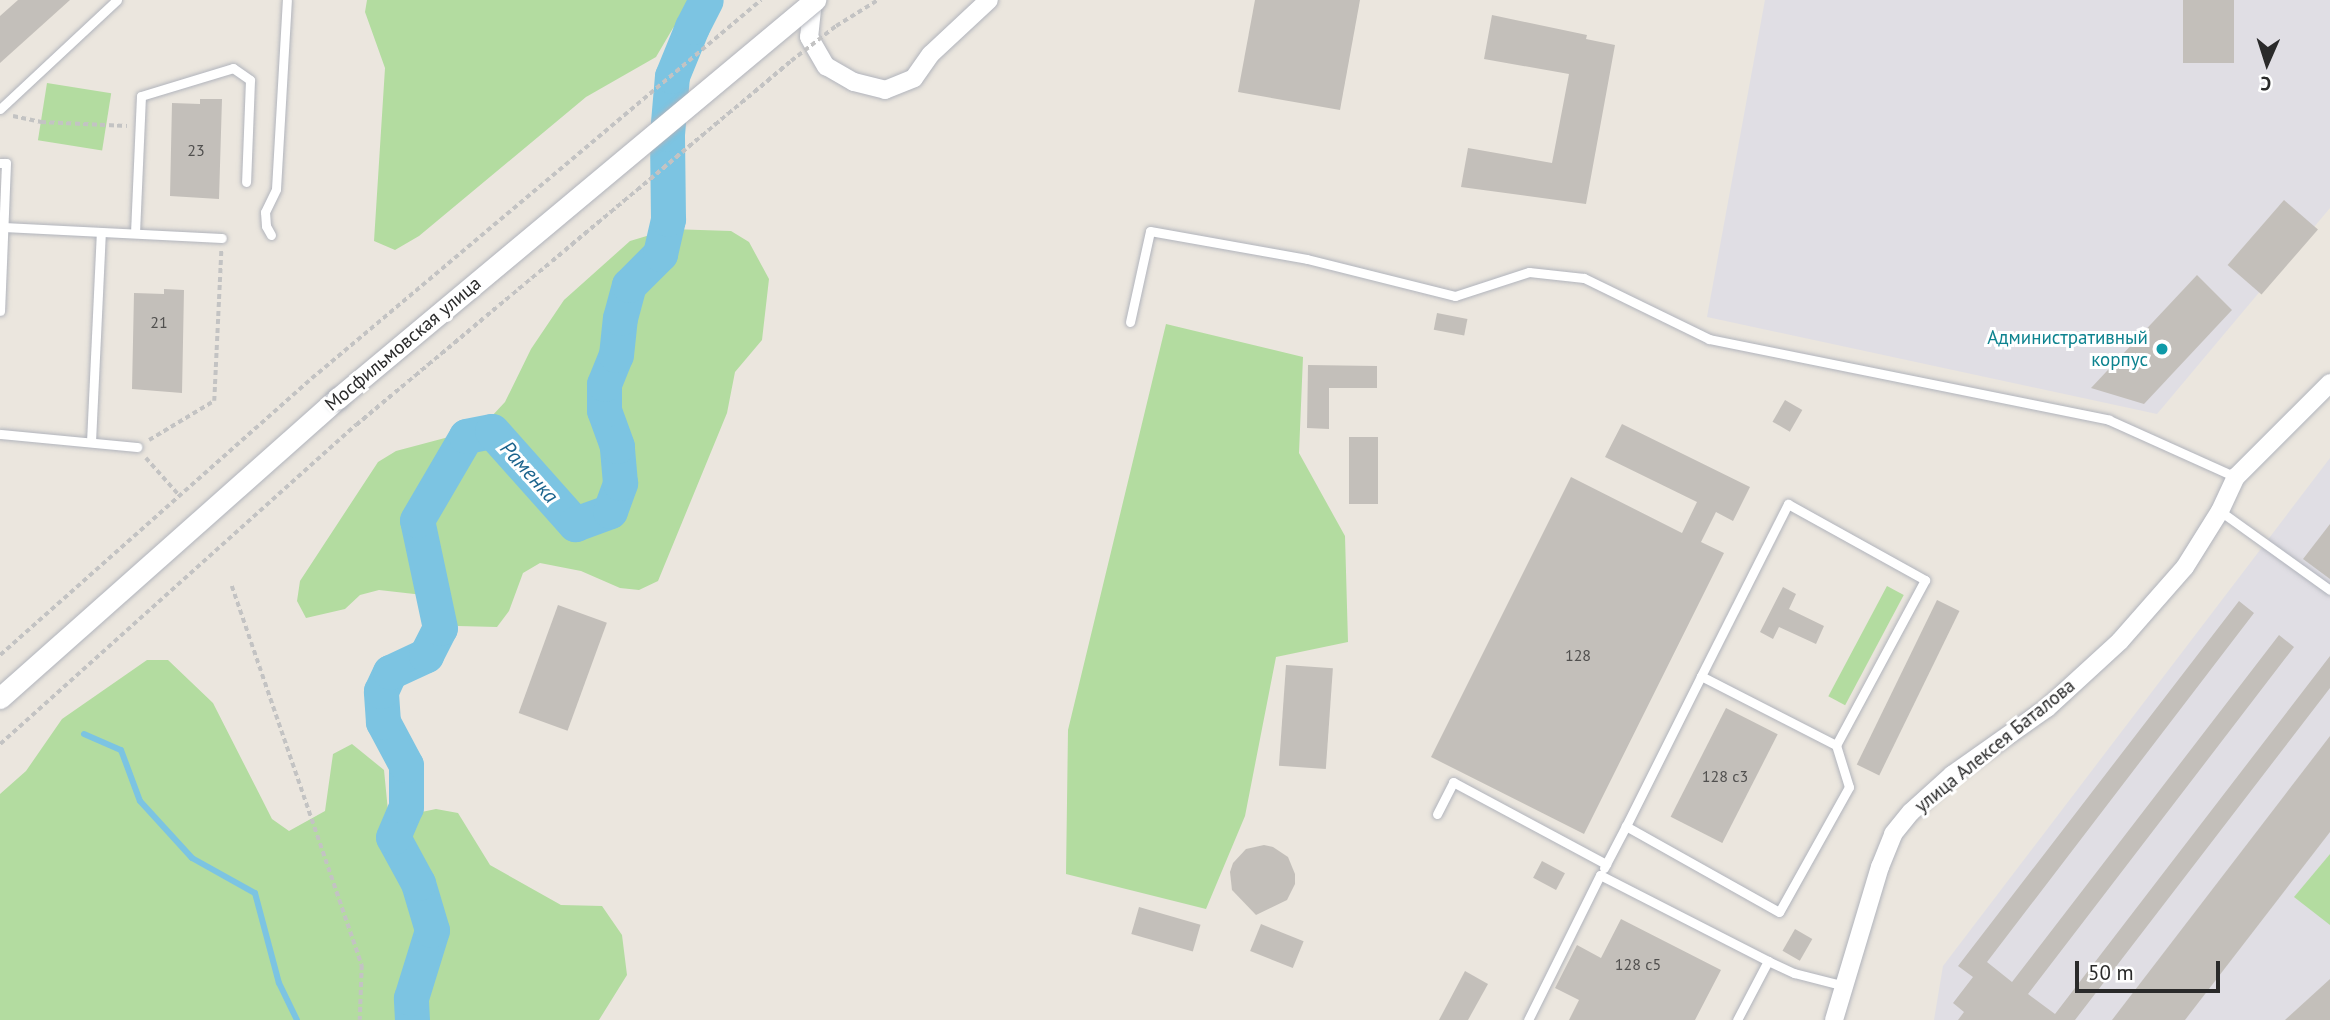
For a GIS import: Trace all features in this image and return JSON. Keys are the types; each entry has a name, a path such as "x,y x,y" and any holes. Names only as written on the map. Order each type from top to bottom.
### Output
{"street":[{"path":"814,0 809,37 826,66 854,82 885,90 914,78 931,54 989,0"},
{"name":"Мосфильмовская улица","path":"0,698 337,399 814,0"},
{"name":"улица Алексея Баталова","path":"1835,1020 1880,867 1893,834 1911,812 1952,775 2047,708 2119,641 2185,567 2220,511 2236,477 2330,383"}],"lane":[{"path":"0,111 117,0"},
{"path":"271,235 266,226 265,212 276,189 287,0"},
{"path":"135,233 141,96 233,68 250,80 246,182"},
{"path":"0,163 6,163 0,311"},
{"path":"3,227 222,238"},
{"path":"1130,322 1150,231 1307,259 1455,296 1529,272 1584,278 1709,340 2109,420 2236,477"},
{"path":"91,442 101,232"},
{"path":"0,434 137,447"},
{"path":"1528,1020 1788,504 1925,580 1836,745 1849,787 1779,912 1626,826"},
{"path":"2220,511 2330,590"},
{"path":"1701,676 1836,745"},
{"path":"1437,814 1453,782 1606,864"},
{"path":"1600,875 1794,973 1846,986"},
{"path":"1737,1020 1768,961"}],"path":[{"path":"0,655 318,373 761,0"},
{"path":"0,744 356,425 790,61 836,26 878,0"},
{"path":"0,111 41,122 140,127"},
{"path":"179,495 137,447 214,401 222,238"},
{"path":"232,586 244,614 362,965 360,1020"}],"shaded area":[{"path":"1765,0 2330,0 2330,208 2157,414 1707,317"},
{"path":"2330,458 2330,1020 1934,1020 1943,966"}],"green space":[{"path":"367,0 706,0 673,28 656,57 586,97 419,236 395,250 374,241 385,68 365,12"},
{"path":"47,83 111,93 102,150 38,140"},
{"path":"670,229 731,231 749,242 769,279 762,340 735,372 727,413 658,581 639,590 620,588 581,571 540,563 523,573 509,611 497,627 458,626 432,596 379,590 360,595 345,609 306,618 297,601 300,581 378,462 396,451 475,430 505,402 531,349 564,300 630,241"},
{"path":"1166,324 1303,357 1299,453 1345,536 1348,642 1276,657 1245,816 1206,909 1066,874 1068,730"},
{"path":"1887,586 1904,595 1845,705 1828,696"},
{"path":"147,660 168,660 213,703 272,819 289,831 325,811 333,754 352,744 384,770 388,811 407,815 436,809 458,813 490,865 561,905 602,906 622,935 627,975 599,1020 0,1020 0,794 26,771 62,719"},
{"path":"2330,854 2330,925 2294,897"}],"building":[{"path":"18,0 70,0 0,63 0,16"},
{"path":"1255,0 1360,0 1340,110 1238,92"},
{"path":"2183,0 2234,0 2234,63 2183,63"},
{"path":"1492,15 1587,35 1586,39 1615,45 1586,204 1461,187 1468,148 1552,163 1569,74 1484,59"},
{"path":"200,99 222,99 219,199 170,196 172,103 200,104"},
{"path":"2284,200 2318,230 2262,294 2228,265"},
{"name":"Административный корпус","path":"2197,275 2232,310 2144,404 2091,388"},
{"path":"164,289 184,290 182,393 132,389 134,293 164,294"},
{"path":"1437,313 1467,319 1464,336 1434,330"},
{"path":"1308,365 1377,366 1377,388 1329,388 1329,429 1307,428"},
{"path":"1785,400 1802,410 1790,432 1772,422"},
{"path":"1622,424 1750,487 1733,521 1716,512 1701,542 1724,553 1584,834 1431,757 1571,477 1682,533 1697,502 1605,457"},
{"path":"1349,437 1378,437 1378,504 1349,504"},
{"path":"2330,524 2330,579 2303,559"},
{"path":"1783,587 1796,594 1789,609 1824,626 1816,644 1779,627 1773,639 1760,632"},
{"path":"1937,600 1959,611 1879,775 1857,764"},
{"path":"2239,601 2254,613 1987,962 2012,982 2279,635 2294,647 2028,994 2055,1014 2330,656 2330,688 2075,1020 1958,1020 1964,1012 1953,1003 1973,977 1958,966"},
{"path":"558,605 607,623 568,731 519,713"},
{"path":"1286,665 1333,668 1326,769 1279,766"},
{"path":"1726,708 1778,734 1722,843 1671,817"},
{"path":"2330,736 2330,832 2185,1020 2112,1020"},
{"path":"1264,845 1273,847 1288,857 1295,874 1295,884 1287,900 1256,915 1232,890 1230,872 1233,863 1246,849"},
{"path":"1542,861 1565,873 1556,890 1533,878"},
{"path":"1139,907 1201,925 1193,952 1131,934"},
{"path":"1621,919 1721,970 1695,1020 1569,1020 1579,1000 1555,988 1577,945 1601,958"},
{"path":"1261,924 1304,941 1293,968 1250,951"},
{"path":"1795,929 1812,939 1800,961 1782,951"},
{"path":"1465,971 1488,984 1468,1020 1439,1020"},
{"path":"2330,979 2330,1020 2285,1020"}],"waterway":[{"name":"Раменка","path":"412,1020 411,998 432,930 418,883 393,837 406,807 406,765 383,722 381,691 390,672 426,655 440,628 417,520 466,436 492,431 575,524 610,511 620,483 617,446 604,410 604,384 616,355 620,318 629,285 660,254 668,219 667,134 672,76 706,0"},
{"path":"84,734 121,750 140,801 192,858 255,893 279,983 297,1020"}],"place":[{"name":"Административный корпус","path":"2162,349"}]}
